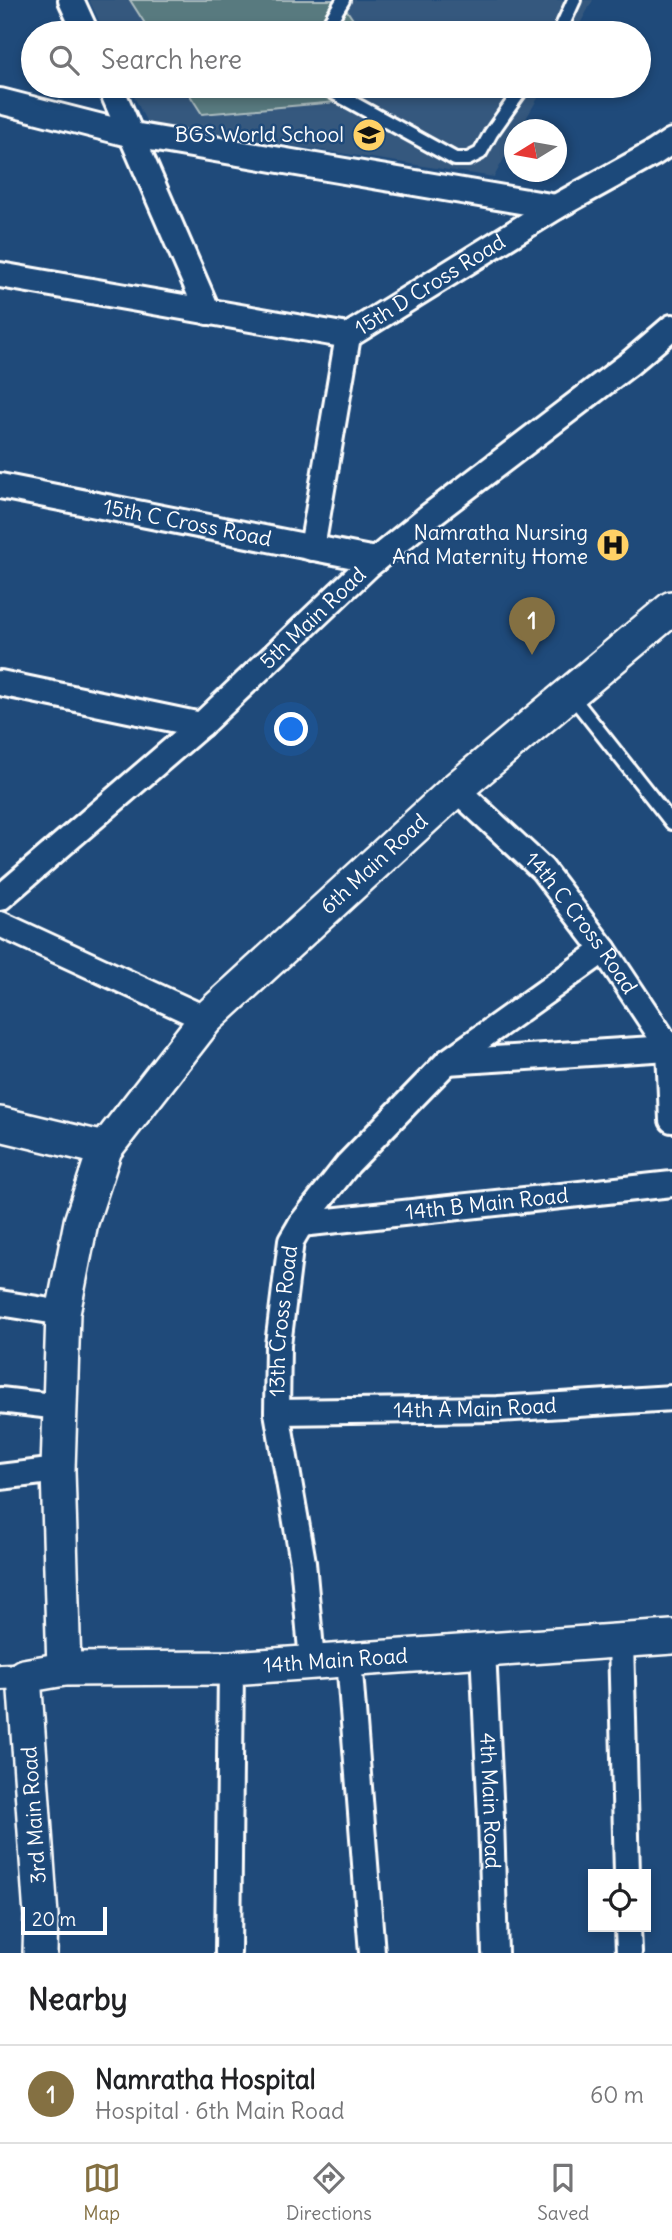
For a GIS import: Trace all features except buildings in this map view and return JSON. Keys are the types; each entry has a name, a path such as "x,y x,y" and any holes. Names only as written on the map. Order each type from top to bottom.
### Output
{"street":[{"path":"71,0 81,21"},
{"path":"116,98 208,312"},
{"path":"0,101 133,135 556,207"},
{"name":"15th D Cross Road","path":"0,275 348,336 556,207 672,141"},
{"name":"5th Main Road","path":"0,898 201,725 375,560 630,363 672,327"},
{"path":"312,548 348,336"},
{"name":"15th C Cross Road","path":"0,486 375,560"},
{"name":"6th Main Road","path":"64,1669 58,1470 63,1313 81,1222 105,1149 206,1019 456,789 672,608"},
{"path":"0,683 201,725"},
{"name":"14th C Cross Road","path":"456,789 542,869 604,950 669,1048"},
{"path":"0,924 206,1019"},
{"name":"13th Cross Road","path":"312,1661 303,1562 277,1412 278,1345 290,1241 348,1164 447,1062 604,950"},
{"path":"447,1062 669,1048 672,1121"},
{"path":"0,1124 105,1149"},
{"name":"14th B Main Road","path":"301,1223 672,1184"},
{"path":"0,1303 63,1313"},
{"name":"14th A Main Road","path":"277,1412 498,1409 672,1398"},
{"path":"0,1400 60,1407"},
{"path":"0,1477 58,1470"},
{"name":"14th Main Road","path":"12,1677 64,1669 231,1668 672,1637"},
{"path":"621,1641 626,1869"},
{"name":"4th Main Road","path":"483,1649 495,1953"},
{"path":"349,1659 372,1953"},
{"path":"228,1953 231,1668"},
{"name":"3rd Main Road","path":"12,1677 41,1916 40,1953"},
{"path":"628,1932 629,1953"}],"lane":[{"path":"330,21 343,0"},
{"path":"564,21 574,0"},
{"path":"344,98 455,159 468,159 480,153 516,98"},
{"path":"571,695 672,823"}],"shaded area":[{"path":"89,0 593,0 582,21 99,21"},
{"name":"BGS World School","path":"135,98 538,98 526,119 504,119 504,158 494,177 147,123"}],"green space":[{"path":"130,0 340,0 354,21 143,21"},
{"path":"192,98 352,98 348,101 202,114"}],"place":[{"name":"BGS World School","path":"369,135"},
{"name":"Namratha Nursing And Maternity Home","path":"613,545"},
{"name":"Namratha Hospital","path":"532,655"}]}
